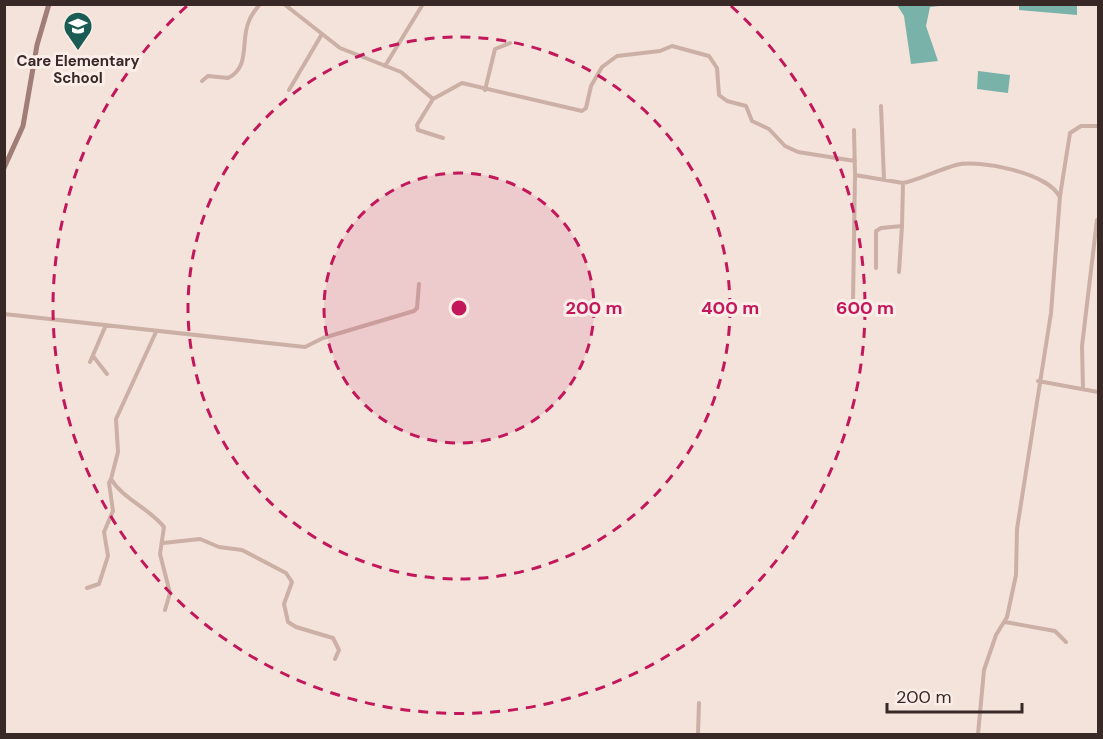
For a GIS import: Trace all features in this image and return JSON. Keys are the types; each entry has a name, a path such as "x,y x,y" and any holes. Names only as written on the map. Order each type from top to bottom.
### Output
{"main road":[{"path":"4,168 22,126 37,45 49,4"}],"street":[{"path":"202,81 208,76 228,78 236,72 244,55 249,20 260,4"},
{"path":"284,4 340,48 401,72 433,99"},
{"path":"385,66 423,4"},
{"path":"289,90 322,34"},
{"path":"485,90 495,49 510,43"},
{"path":"443,138 417,128 433,99 462,83 582,111 586,108 591,86 604,63 617,56 660,51 672,46 709,56 717,68 719,95 727,101 746,106 752,121 769,129 786,147 798,152 855,161"},
{"path":"881,106 884,180"},
{"path":"978,735 979,700 984,670 996,635 1005,622 1016,575 1016,538 1054,283 1060,196 1070,133 1081,126 1098,126"},
{"path":"853,302 854,130"},
{"path":"855,175 903,183 957,165 976,164 1033,176 1052,187 1060,196"},
{"path":"898,272 903,183"},
{"path":"1083,389 1082,346 1097,220"},
{"path":"876,268 876,231 881,228 902,226"},
{"path":"4,314 304,347 323,338 414,311 417,308 419,284"},
{"path":"90,362 106,325"},
{"path":"87,588 99,584 108,556 104,532 113,511 109,483 118,452 116,419 156,332"},
{"path":"93,356 107,374"},
{"path":"1038,381 1098,392"},
{"path":"111,479 116,486 159,521 165,530 160,554 162,569 170,585 165,610"},
{"path":"163,543 200,538 219,547 242,550 286,573 292,582 284,604 288,621 296,627 333,638 339,650 336,660"},
{"path":"1005,622 1055,631 1066,642"},
{"path":"698,735 699,703"}],"water":[{"path":"897,5 949,5 930,7 926,26 938,61 911,64 904,16"},
{"path":"1019,5 1077,5 1077,15 1019,10"},
{"path":"978,71 1010,75 1008,93 977,89"}],"place":[{"name":"Care Elementary School","path":"78,52"}]}
